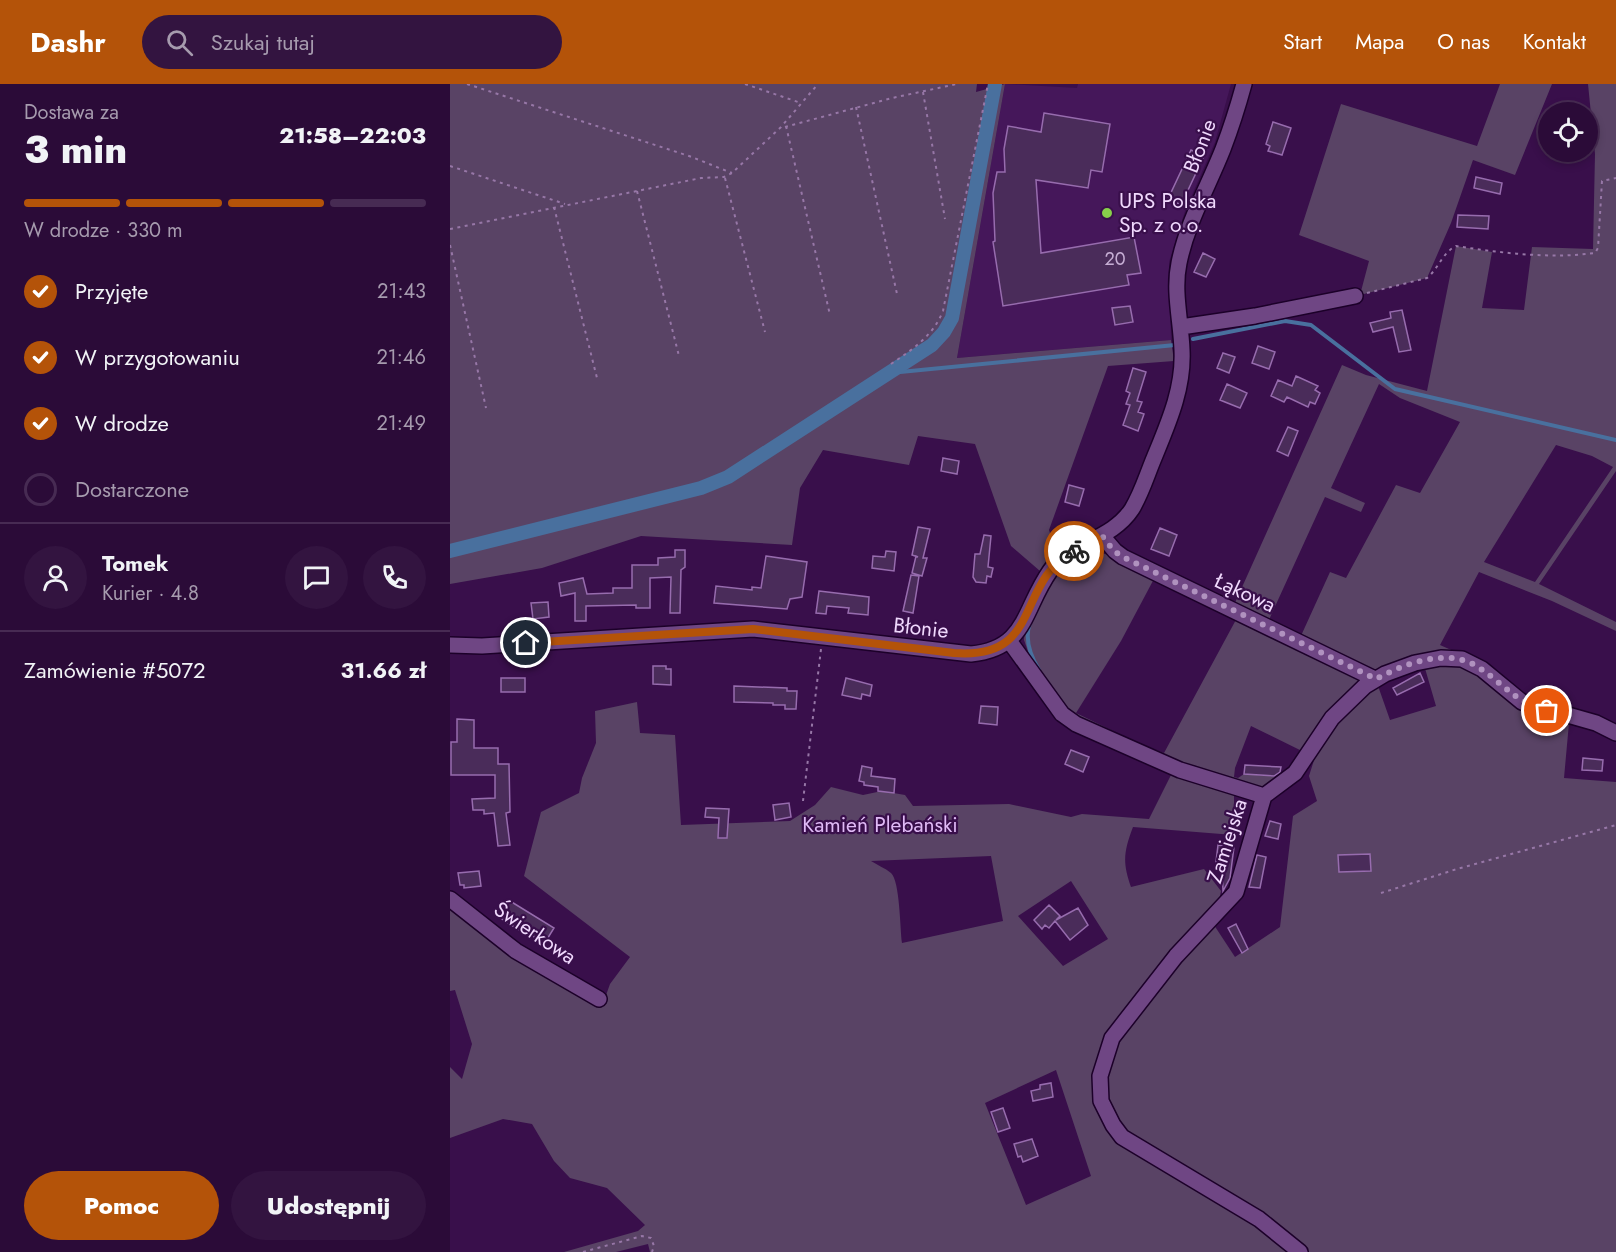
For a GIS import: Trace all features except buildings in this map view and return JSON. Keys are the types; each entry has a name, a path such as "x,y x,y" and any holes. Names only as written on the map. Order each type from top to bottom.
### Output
{"street":[{"name":"Błonie","path":"450,645 482,646 747,629 971,654 992,651 1010,642 1050,570 1066,555 1103,537 1125,519 1132,508 1172,415 1182,371 1177,288 1181,255 1191,225 1224,148 1244,84"},
{"path":"1181,327 1255,316 1355,296"},
{"name":"Łąkowa","path":"1103,537 1114,551 1123,557 1376,679"},
{"path":"1010,642 1062,714 1076,724 1180,770 1264,796"},
{"name":"Zamiejska","path":"1300,1252 1259,1219 1122,1137 1101,1101 1100,1076 1112,1038 1176,956 1236,892 1264,796 1295,773 1332,718 1354,696 1376,679 1415,663 1441,658 1462,659 1482,669 1522,702 1596,723 1616,733"},
{"name":"Świerkowa","path":"450,899 516,951 599,999"}],"path":[{"path":"467,84 688,156 732,173"},
{"path":"745,84 801,103"},
{"path":"450,229 701,178 724,177 732,173 781,127 818,84"},
{"path":"781,127 957,84"},
{"path":"891,364 914,349 937,327 943,311 988,84"},
{"path":"923,92 945,219"},
{"path":"856,107 897,294"},
{"path":"786,126 830,315"},
{"path":"450,166 568,204"},
{"path":"724,177 765,332"},
{"path":"1355,296 1427,278 1434,272 1442,257 1456,246 1492,252 1578,255 1595,253 1598,248 1602,181 1616,178"},
{"path":"637,191 679,356"},
{"path":"554,207 597,378"},
{"path":"450,245 486,408"},
{"path":"803,801 822,638"},
{"path":"1382,893 1456,869 1616,825"},
{"path":"583,1252 642,1236 651,1238 652,1252"}],"shaded area":[{"path":"1005,84 1077,88 1078,84 1231,84 1215,142 1185,211 1169,262 1171,340 957,358"}],"green space":[{"path":"450,84 977,84 976,92 1005,84 957,358 1171,340 1174,361 1108,366 1049,530 1057,554 1040,571 1011,546 975,444 918,436 909,465 823,450 800,488 792,545 641,536 542,568 450,584"},
{"path":"1500,84 1552,84 1545,102 1538,102 1538,118 1515,175 1473,160 1451,223 1427,278 1360,295 1369,261 1299,235 1341,104 1477,146"},
{"name":"Kamień Plebański","path":"1588,84 1616,84 1616,471 1539,584 1616,622 1616,631 1552,601 1479,572 1440,645 1467,657 1514,691 1570,712 1564,778 1616,782 1616,1252 650,1252 648,1244 616,1252 564,1252 638,1231 645,1225 607,1188 570,1178 554,1161 532,1124 503,1119 450,1138 450,1067 462,1079 472,1044 455,990 450,991 450,906 605,998 610,984 630,957 524,876 541,812 579,793 582,778 596,743 595,711 637,702 640,733 675,735 681,825 790,821 815,805 831,787 863,795 882,791 905,795 913,806 1009,804 1071,817 1082,814 1149,819 1172,773 1234,792 1234,835 1133,827 1125,857 1131,887 1204,869 1221,891 1214,925 1235,957 1280,927 1293,816 1317,801 1309,776 1315,757 1312,756 1337,716 1377,683 1390,720 1436,706 1424,665 1376,674 1300,638 1330,572 1346,578 1396,485 1420,493 1460,422 1400,398 1379,384 1331,488 1365,503 1361,512 1325,497 1268,622 1234,605 1342,365 1366,375 1427,391 1456,246 1492,252 1482,308 1524,310 1532,247 1593,249 1595,162 1598,162 1598,102 1590,102","holes":["1556,445 1592,456 1613,467 1535,582 1484,562","991,856 1003,921 902,943 898,895 894,878 889,871 871,861","1071,881 1108,939 1063,966 1018,916","1056,1070 1091,1176 1026,1205 985,1103"]},
{"path":"1088,550 1109,555 1155,577 1121,641 1076,713 1142,745 1164,753 1238,616 1369,679 1306,753 1251,726 1235,768 1234,777 1238,778 1244,774 1280,777 1268,787 1256,789 1192,771 1092,729 1063,708 1032,663 1024,640 1025,629 1058,568"}],"waterway":[{"path":"450,551 701,488 728,477 932,345 944,332 952,318 995,84"},
{"path":"1193,339 1285,321 1311,325 1395,389 1616,440"},
{"path":"890,373 1175,345"},
{"path":"1030,623 1029,647 1039,670"}],"way so far":[{"path":"1074,551 1103,537 1114,551 1123,557 1376,679 1400,667 1431,659 1462,659 1482,669 1522,702 1547,711"}],"place":[{"name":"UPS Polska Sp. z o.o.","path":"1107,213"}],"route":[{"path":"526,643 753,629 954,653 982,653 1010,642 1050,570 1066,555 1074,551"}]}
